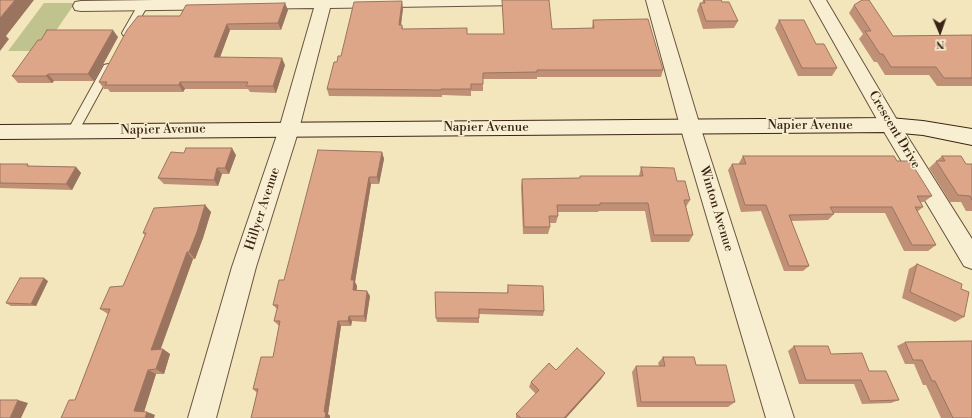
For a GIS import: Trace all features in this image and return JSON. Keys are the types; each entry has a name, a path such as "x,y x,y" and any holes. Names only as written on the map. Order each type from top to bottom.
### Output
{"street":[{"path":"81,6 143,5 161,2 520,0"},
{"name":"Winton Avenue","path":"654,0 690,126 780,418"},
{"name":"Crescent Drive","path":"818,0 890,125 972,259"},
{"name":"Hillyer Avenue","path":"202,418 244,267 289,129 323,1"},
{"name":"Napier Avenue","path":"0,132 890,125 923,128 972,137"}],"lane":[{"path":"121,45 143,5"},
{"path":"73,131 114,58"}],"green space":[{"path":"44,3 75,3 42,51 8,51"}],"building":[{"path":"0,0 15,0 0,18"},
{"path":"502,0 549,0 552,29 594,28 593,20 648,19 663,70 537,70 537,72 483,73 483,84 471,84 471,89 327,89 334,62 337,62 338,56 341,56 354,2 402,1 399,25 402,25 402,29 467,28 467,34 504,34"},
{"path":"704,0 721,0 722,2 729,2 738,21 706,21 700,3 705,3"},
{"path":"862,0 869,0 893,36 972,35 972,78 944,78 936,67 891,67 883,54 880,54 865,31 871,31 854,5"},
{"path":"285,3 278,23 227,24 214,57 282,58 273,86 246,86 248,82 180,82 179,85 105,85 107,82 99,82 127,30 138,16 180,16 186,5"},
{"path":"779,20 804,20 816,44 824,44 837,68 802,68"},
{"path":"47,30 113,30 88,74 12,76 38,40 41,40"},
{"path":"186,148 232,148 225,168 217,168 214,180 158,178 171,152 184,153"},
{"path":"318,150 382,152 377,177 369,177 351,280 354,280 353,290 367,291 364,316 349,316 348,321 338,321 324,412 326,412 325,418 251,418 258,389 253,389 261,357 273,357 280,321 274,321 278,305 273,305 279,280 284,280"},
{"path":"743,156 894,156 897,161 910,161 932,196 917,196 923,207 915,207 936,245 912,245 892,207 830,207 834,214 789,215 809,266 789,266 766,205 745,205 732,164 746,164"},
{"path":"942,156 961,156 966,164 972,164 972,200 970,196 958,195 936,161 945,161"},
{"path":"0,164 76,167 66,184 0,183"},
{"path":"641,167 674,168 677,181 685,181 690,200 684,200 693,235 654,235 648,203 557,205 558,216 549,216 550,227 524,227 522,179 580,178 580,176 643,176"},
{"path":"205,205 197,232 189,252 187,252 151,350 163,349 156,369 148,370 134,411 147,412 145,418 61,418 69,400 75,400 110,309 100,309 110,287 123,286 146,233 143,233 154,208"},
{"path":"917,264 962,284 961,289 969,292 964,317 910,292"},
{"path":"20,278 44,278 31,304 6,303"},
{"path":"508,285 543,286 544,311 479,309 479,318 436,318 435,292 508,293"},
{"path":"972,341 972,418 953,418 935,381 932,381 922,360 913,360 905,342"},
{"path":"794,346 828,346 831,354 862,353 869,371 886,371 899,400 870,401 861,380 806,380"},
{"path":"577,348 605,373 564,418 521,418 516,414 539,390 531,382 549,363 556,370"},
{"path":"663,357 694,357 696,365 726,365 735,402 641,402 636,366 665,366"},
{"path":"0,400 18,400 10,418 0,418"}]}
